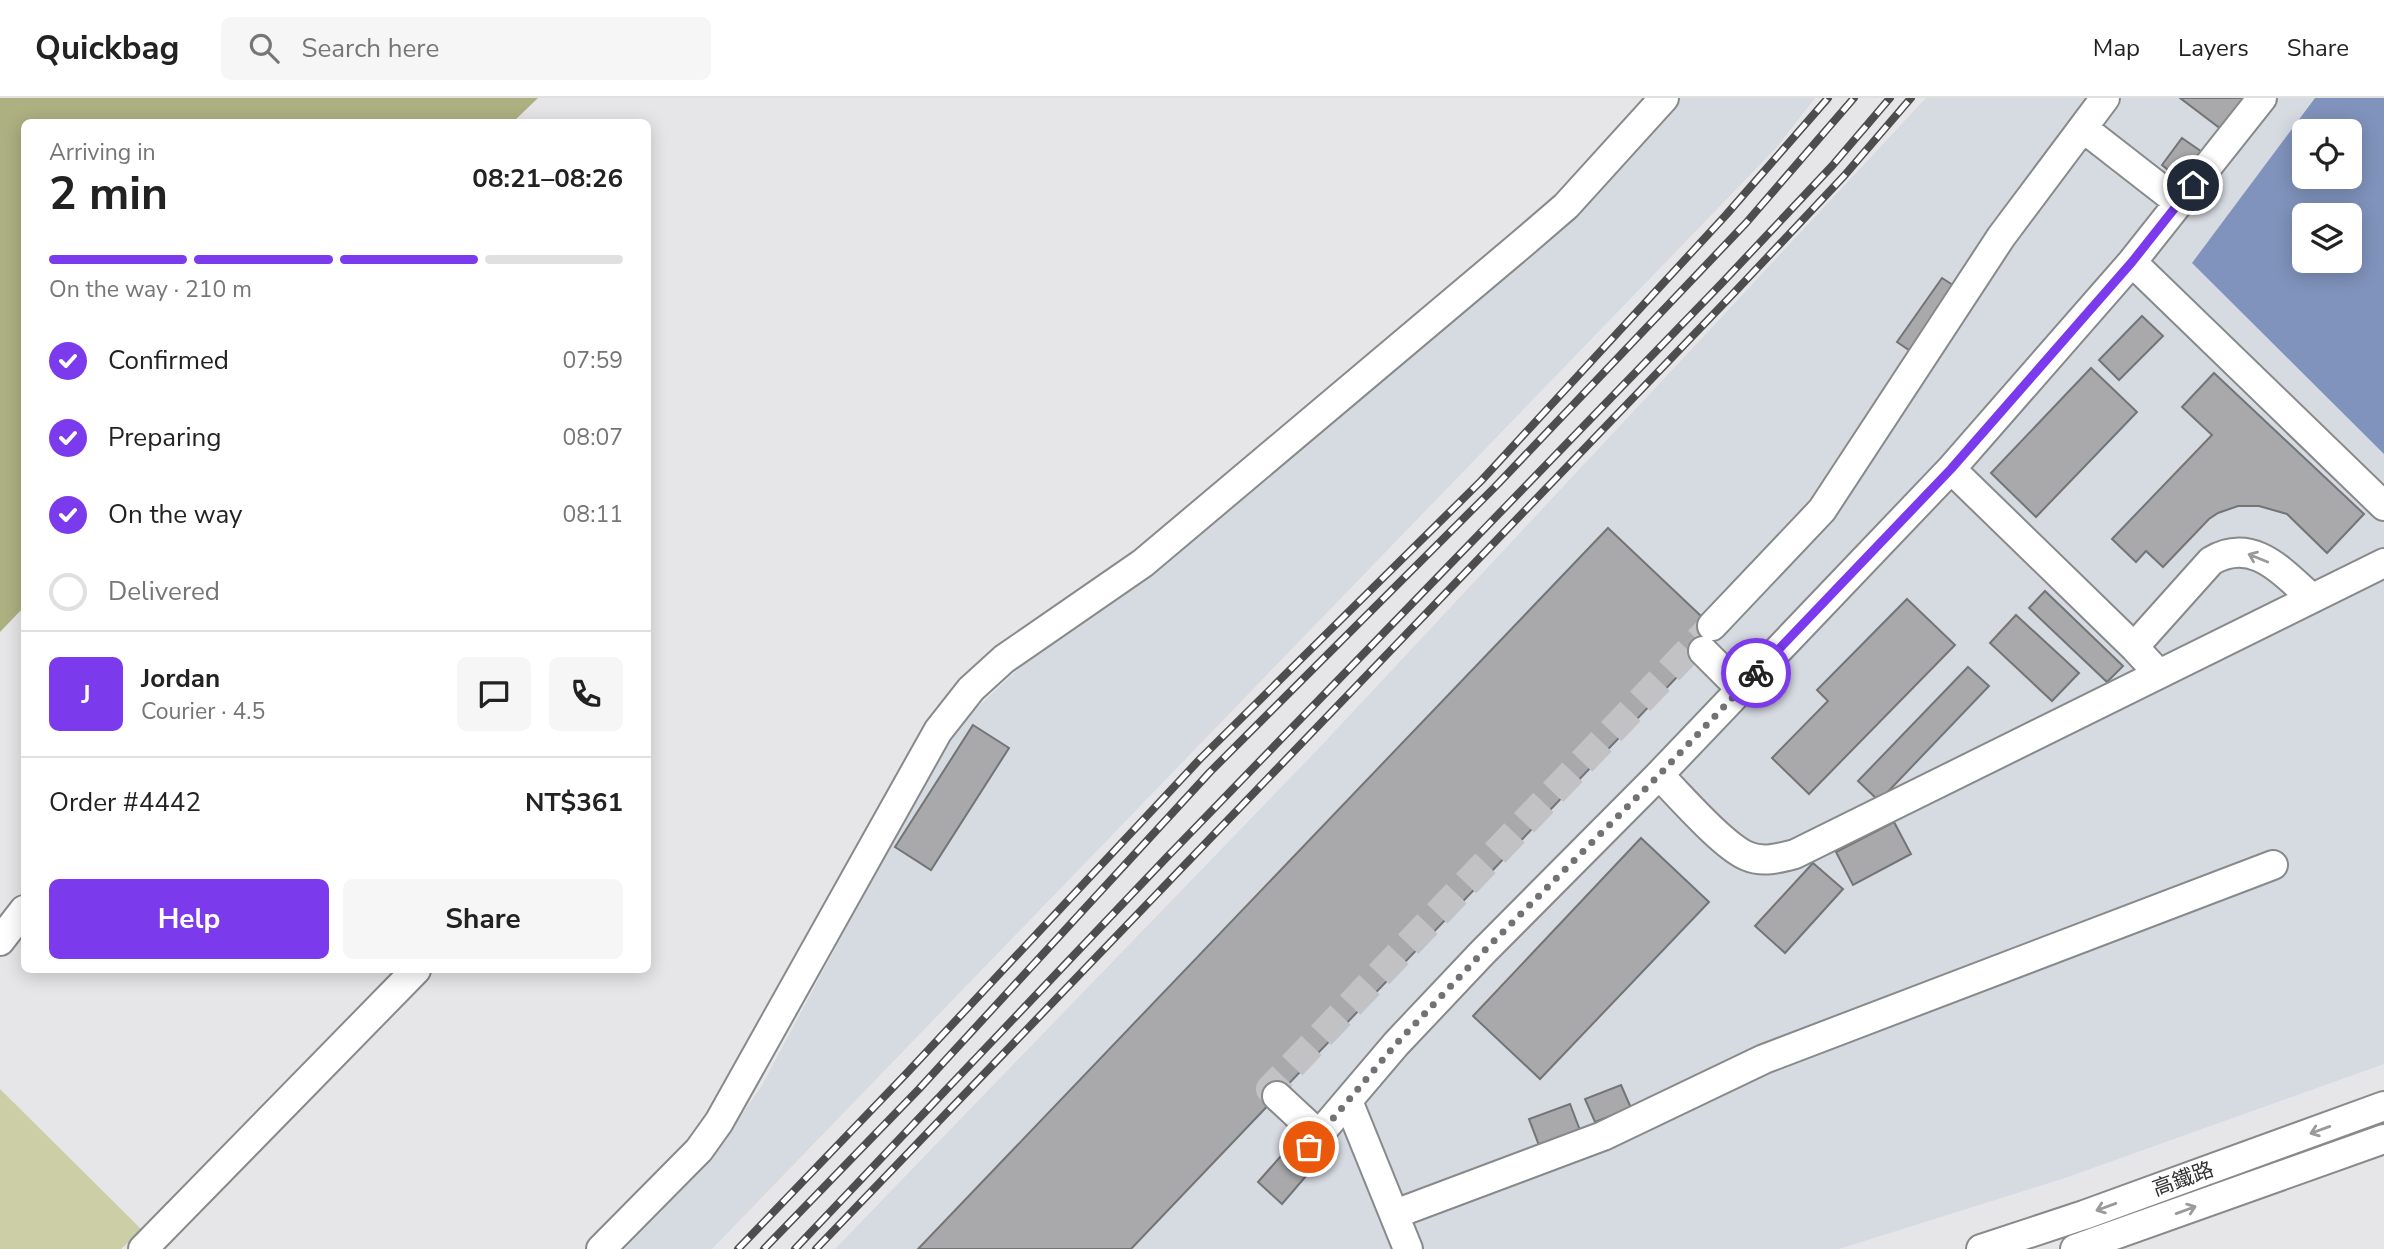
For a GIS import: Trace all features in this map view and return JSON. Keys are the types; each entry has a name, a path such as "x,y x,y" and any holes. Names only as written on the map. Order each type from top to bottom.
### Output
{"street":[{"path":"601,1249 699,1150 719,1122 938,731 971,689 1003,659 1143,563 1566,206 1664,98"},
{"path":"1741,689 1707,638 1822,510 2001,237 2105,98"},
{"path":"1299,1158 1396,1044 1482,953 1659,775 1951,469 2132,262 2262,98"},
{"path":"2083,128 2178,202"},
{"path":"2132,262 2384,506"},
{"path":"1951,469 2159,674"},
{"path":"2134,647 2211,561 2222,554 2239,551 2260,556 2312,598"},
{"path":"1659,775 1731,846 1749,857 1769,860 1796,854 2384,563"},
{"path":"1395,1214 1603,1136 1764,1059 2273,865"},
{"path":"0,941 21,914"},
{"path":"143,1249 413,973"},
{"path":"1277,1096 1319,1135"},
{"path":"1348,1101 1408,1249"},
{"name":"高鐵路","path":"1980,1249 2084,1215 2384,1106"},
{"name":"高鐵路","path":"2075,1249 2384,1139"}],"shaded area":[{"path":"1676,98 1815,98 1777,147 712,1249 622,1249 712,1156 761,1087 951,732 1026,662 1160,570 1571,212"},
{"path":"1926,98 2384,98 2384,1064 2065,1178 1839,1249 835,1249 1321,746"}],"green space":[{"path":"0,98 538,98 516,119 21,119 21,610 0,632"},
{"path":"0,1089 142,1230 121,1249 0,1249"}],"water":[{"path":"2315,98 2384,98 2384,454 2192,263 2292,129 2292,189 2362,189 2362,119 2299,119"}],"building":[{"path":"2180,98 2244,98 2221,129"},
{"path":"2182,138 2202,152 2181,180 2162,165"},
{"path":"1942,278 1956,287 1912,352 1897,342"},
{"path":"2142,316 2163,336 2119,380 2099,360"},
{"path":"2091,368 2137,412 2036,517 1991,473"},
{"path":"2214,373 2364,514 2327,553 2287,514 2259,506 2238,506 2218,513 2163,567 2146,551 2136,562 2112,539 2212,435 2182,407"},
{"path":"1608,528 1719,633 1131,1249 918,1249"},
{"path":"2045,591 2123,666 2107,682 2029,608"},
{"path":"1907,599 1955,645 1809,794 1772,758 1828,701 1817,690"},
{"path":"2016,615 2079,673 2052,701 1990,643"},
{"path":"1968,667 1989,686 1879,801 1858,781"},
{"path":"973,725 1009,748 931,870 895,847"},
{"path":"1894,822 1911,854 1853,885 1836,852"},
{"path":"1641,838 1709,902 1540,1079 1473,1016"},
{"path":"1813,863 1843,889 1785,953 1755,926"},
{"path":"1621,1085 1631,1108 1595,1122 1585,1099"},
{"path":"1570,1104 1581,1133 1540,1148 1529,1119"},
{"path":"1288,1148 1312,1169 1282,1204 1258,1182"}],"tunnel":[{"path":"1277,1096 1270,1089 1712,626"}],"railway":[{"path":"738,1249 905,1075 1200,759 1481,481 1726,215 1828,98"},
{"path":"764,1249 919,1089 1210,772 1494,488 1746,223 1854,98"},
{"path":"795,1249 1168,856 1722,283 1832,166 1890,98"},
{"path":"816,1249 1730,297 1844,176 1911,98"}],"way so far":[{"path":"1309,1147 1396,1044 1756,673"}],"route":[{"path":"1756,673 1951,469 2132,262 2193,185"}]}
